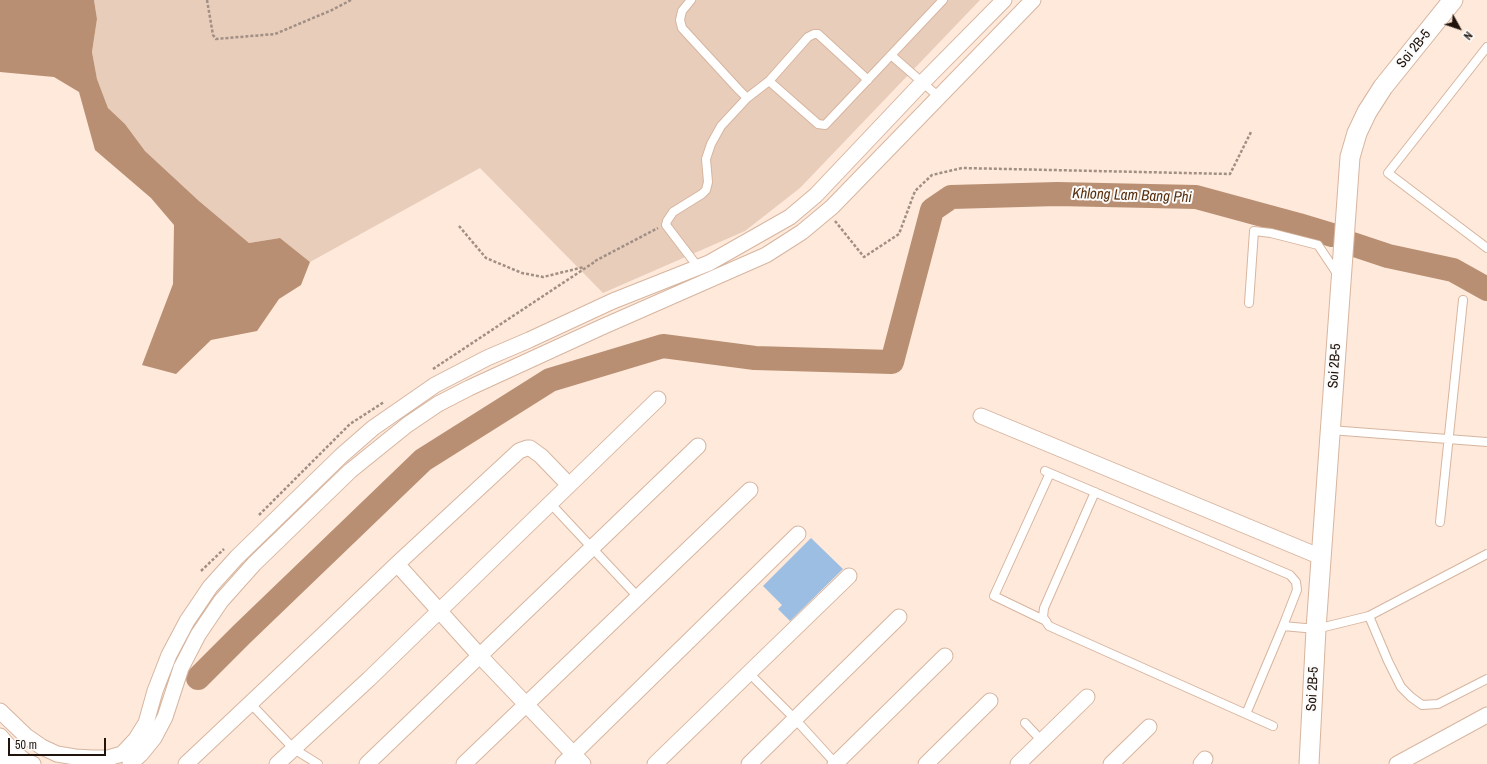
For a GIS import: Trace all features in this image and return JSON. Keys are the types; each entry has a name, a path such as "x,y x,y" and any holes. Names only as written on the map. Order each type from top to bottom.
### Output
{"street":[{"path":"126,761 136,739 146,723 155,691 169,655 186,622 210,587 236,557 341,456 373,428 435,385 486,358 613,301 709,263 790,217 816,196 922,83 1004,0"},
{"path":"0,711 26,736 42,747 57,754 74,757 108,758 126,761 141,754 154,738 165,717 181,668 198,635 221,601 259,558 350,471 381,445 438,404 469,388 602,327 766,255 802,232 827,211 1033,0"},
{"name":"Soi 2B-5","path":"1309,764 1316,629 1350,157 1357,132 1367,112 1383,87 1453,0"},
{"path":"278,764 440,611 658,399"},
{"path":"981,416 1321,557"},
{"path":"366,764 698,446"},
{"path":"186,764 250,702 519,451 530,448 569,485"},
{"path":"464,764 750,490"},
{"path":"563,764 578,759 798,534"},
{"path":"397,564 479,655 578,759"},
{"path":"655,764 849,576"},
{"path":"749,764 900,617"},
{"path":"835,764 945,656"},
{"path":"1018,764 1087,697"},
{"path":"926,764 990,701"},
{"path":"1397,764 1487,715"},
{"path":"1111,764 1149,727"},
{"path":"0,736 13,751 25,761 33,764"},
{"path":"0,755 10,764"}],"lane":[{"path":"691,0 682,11 680,20 682,28 748,98"},
{"path":"768,81 821,126 826,125 943,0"},
{"path":"698,267 666,225 666,221 673,212 706,190 708,182 706,159 711,144 722,126 748,98 768,81 808,37 814,34 818,34 868,80"},
{"path":"1487,47 1388,173 1487,248"},
{"path":"891,56 939,97"},
{"path":"1249,303 1254,231 1272,233 1318,245 1341,278"},
{"path":"1440,522 1463,300"},
{"path":"1330,430 1487,442"},
{"path":"1046,621 994,596 1047,472 1290,575 1296,582 1298,590 1246,714"},
{"path":"1095,492 1044,608 1043,617 1049,626 1273,726"},
{"path":"550,504 638,597"},
{"path":"1284,626 1316,629 1369,616 1487,554"},
{"path":"1369,616 1388,661 1401,686 1411,697 1422,705 1438,704 1487,679"},
{"path":"749,673 795,719 835,764"},
{"path":"250,702 294,749 318,764"},
{"path":"1025,723 1042,741"}],"path":[{"path":"207,0 212,35 216,40 275,34 332,10 351,0"},
{"path":"827,211 864,257 899,234 915,191 932,175 962,168 1230,174 1250,132"},
{"path":"459,226 486,258 522,273 543,277 581,268 666,225"}],"shaded area":[{"path":"0,0 94,0 97,19 92,52 97,79 108,108 125,124 145,151 199,201 249,243 280,238 310,262 301,285 279,299 257,331 211,340 176,374 142,365 173,284 174,225 151,198 95,150 79,92 54,77 0,72"},
{"path":"94,0 980,0 800,188 745,231 603,293 480,168 310,262 280,238 249,243 199,201 145,151 125,124 108,108 97,79 92,52 97,19"}],"building":[{"path":"811,538 843,569 790,621 778,609 782,605 763,586"}],"waterway":[{"path":"198,678 423,460 550,380 663,346 755,358 892,362 932,210 951,197 1057,194 1196,197 1332,235"},
{"name":"Khlong Lam Bang Phi","path":"1352,244 1388,256 1453,270 1487,289"}]}
